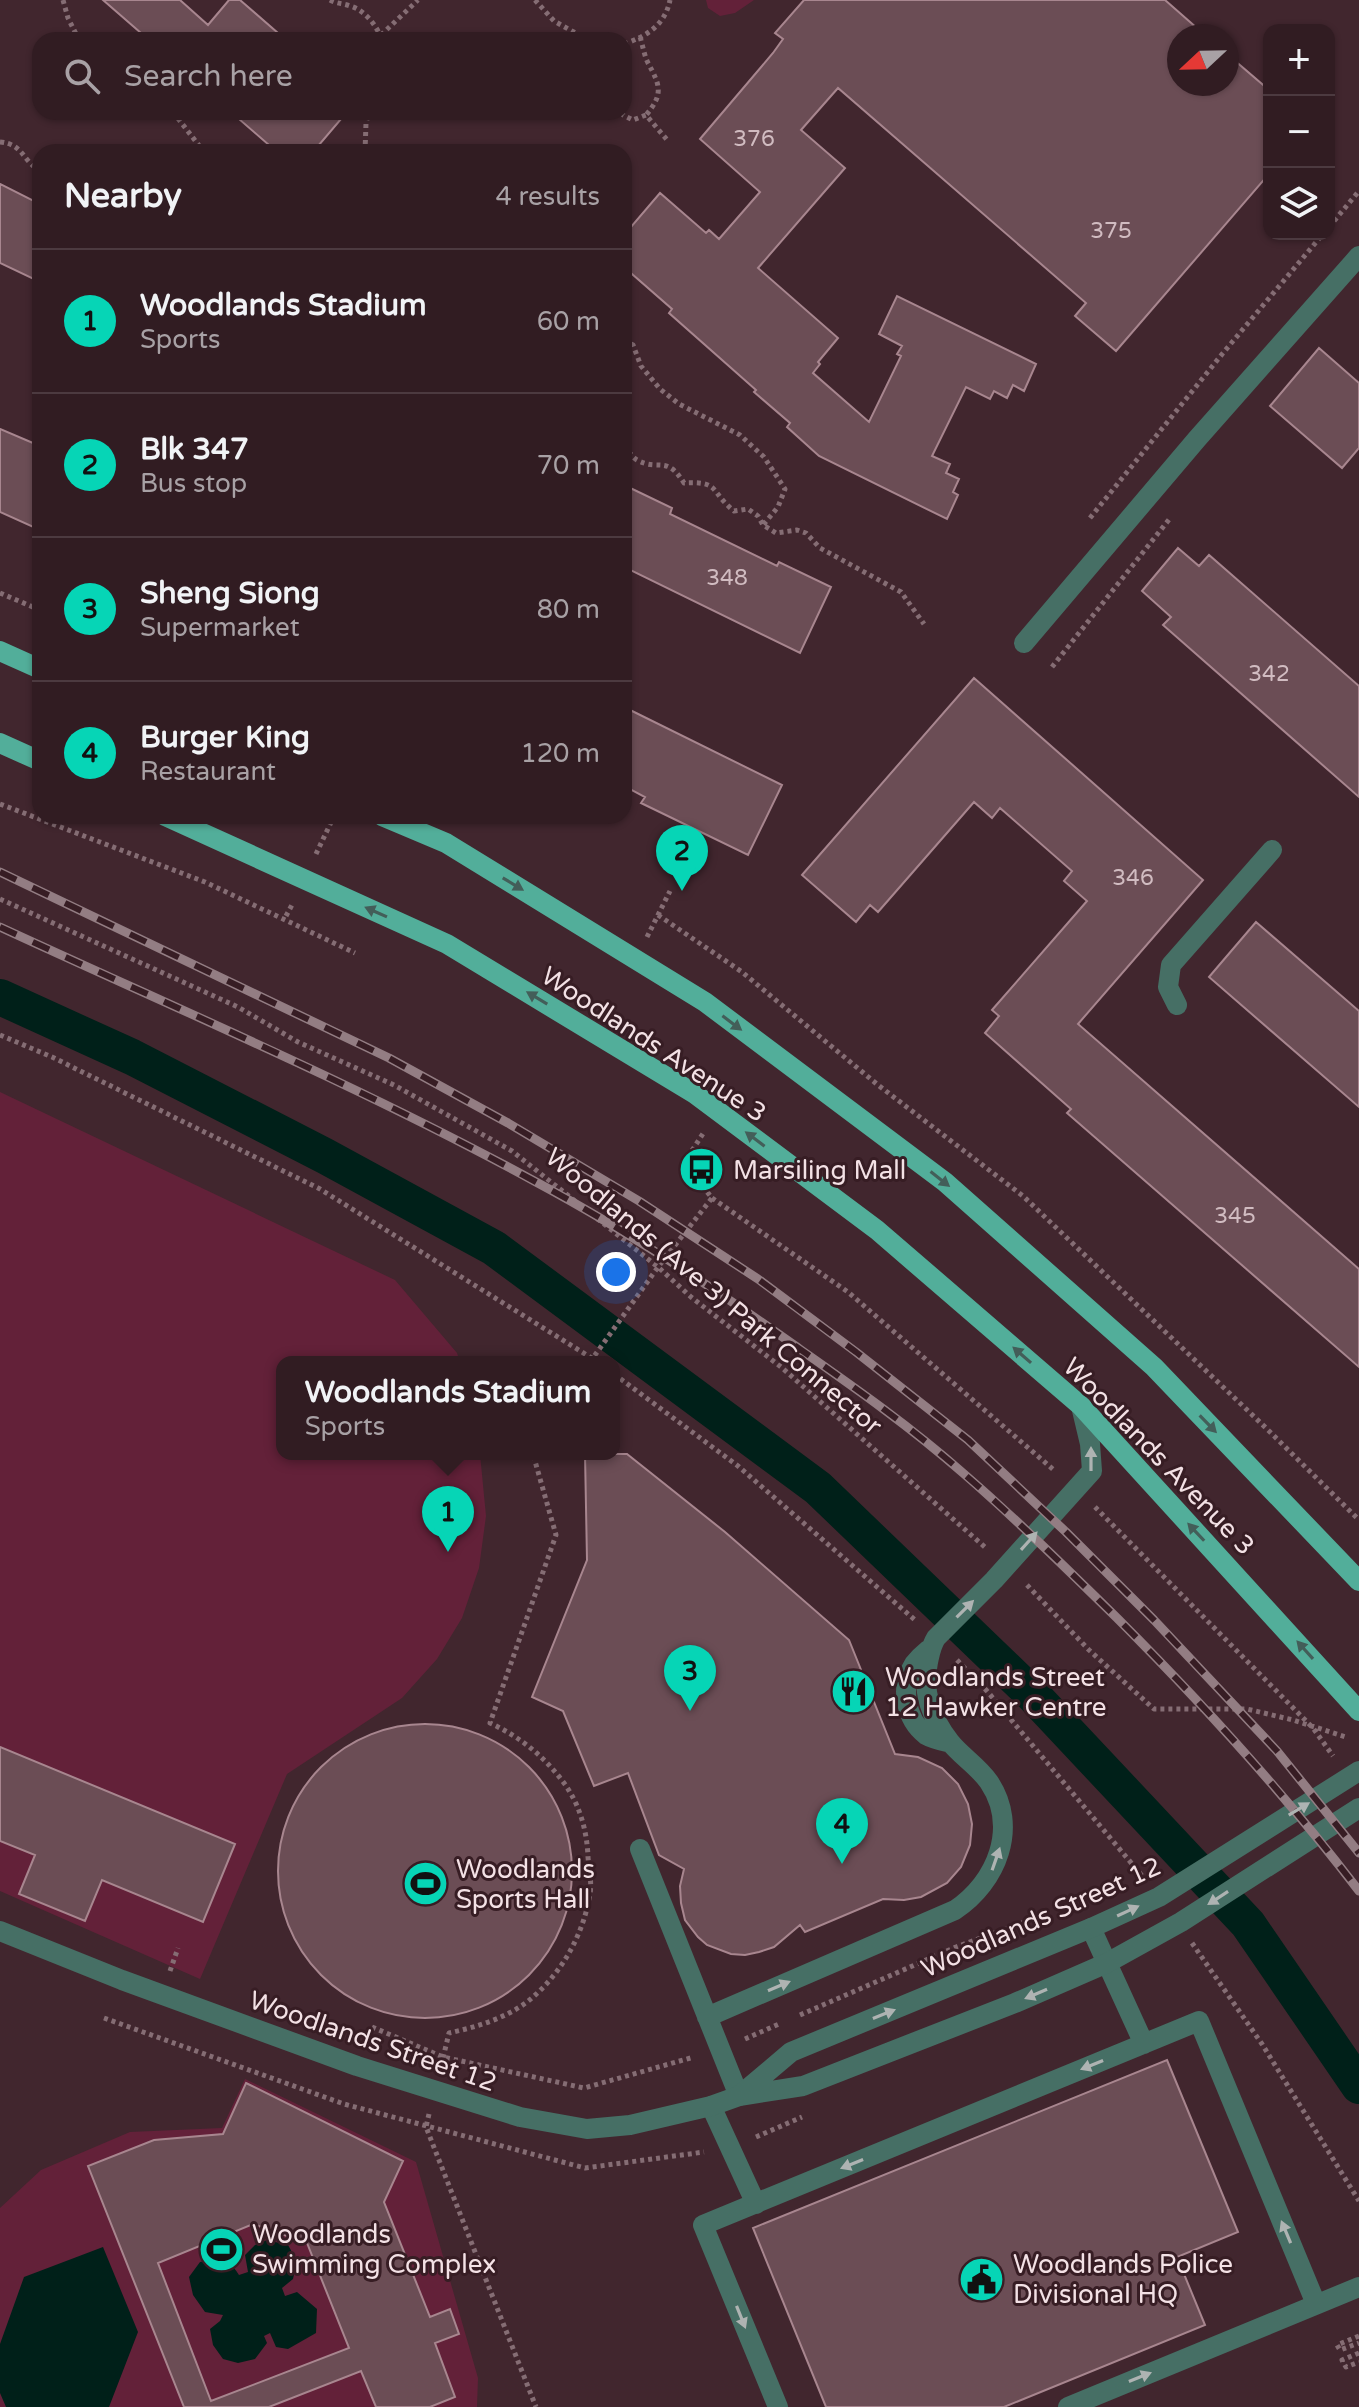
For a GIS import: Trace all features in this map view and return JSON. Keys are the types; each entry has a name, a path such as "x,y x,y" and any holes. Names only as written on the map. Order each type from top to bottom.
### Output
{"main road":[{"path":"0,651 32,665"},
{"path":"0,743 32,757"},
{"name":"Woodlands Avenue 3","path":"183,824 447,944 695,1094 877,1230 1081,1406 1359,1711"},
{"name":"Woodlands Avenue 3","path":"401,824 446,843 705,1002 945,1182 1154,1367 1359,1581"}],"street":[{"path":"1024,643 1197,439 1359,256"},
{"path":"1177,1005 1168,987 1171,965 1272,850"},
{"path":"707,2017 955,1910 980,1890 998,1862 1003,1823 999,1803 989,1782 951,1743 929,1737 916,1725 906,1698 907,1681 915,1664 934,1641 1092,1471 1093,1461 1081,1406"},
{"name":"Woodlands Street 12","path":"739,2096 791,2052 1091,1928 1162,1895 1359,1771"},
{"name":"Woodlands Street 12","path":"0,1931 122,1980 434,2092 520,2117 587,2129 630,2125 711,2106 739,2096 803,2086 1015,2003 1187,1930 1256,1875 1359,1808"},
{"path":"640,1849 678,1923 707,2017 739,2096"},
{"path":"1091,1928 1144,2044"},
{"path":"778,2407 703,2225 1199,2021 1316,2304"},
{"path":"711,2106 756,2204"},
{"path":"1068,2407 1359,2287"}],"path":[{"path":"63,0 75,32"},
{"path":"330,0 353,6 370,19 378,32"},
{"path":"388,32 418,0"},
{"path":"535,0 554,21 574,32"},
{"path":"632,41 660,23 668,12 670,0"},
{"path":"632,120 646,115 654,106 659,90 656,74 646,60 640,37"},
{"path":"646,115 668,141"},
{"path":"179,120 198,144"},
{"path":"365,144 367,120"},
{"path":"0,142 11,143 21,150 32,166"},
{"path":"1335,220 1359,191"},
{"path":"1084,525 1318,240"},
{"path":"632,344 641,366 660,389 679,404 740,435 764,457 785,489 778,507 763,525"},
{"path":"632,456 645,463 665,465 676,471 684,483 703,482 712,487 734,511 748,509 776,533 797,530 806,533 820,548 901,592 924,624"},
{"path":"0,593 32,607"},
{"path":"0,804 32,816"},
{"path":"53,824 205,882 355,953"},
{"path":"635,959 670,891"},
{"name":"Woodlands (Ave 3) Park Connector","path":"0,899 226,1002 298,1042 394,1085 512,1151 781,1367 965,1531 1001,1572 1154,1709 1247,1709 1350,1738"},
{"path":"0,1035 52,1057 320,1189 590,1356"},
{"path":"684,1163 712,1198 848,1292 1077,1490 1146,1556 1313,1728"},
{"path":"597,1356 658,1267 712,1198"},
{"path":"620,1378 738,1466 987,1691 1162,1895"},
{"path":"535,1460 556,1535 490,1723 510,1732 539,1754 565,1785 578,1809 587,1838 590,1892 578,1938 558,1972 526,2003 486,2025 449,2033 426,2127 536,2407"},
{"path":"1187,1930 1190,1940 1262,2044 1359,2201"},
{"path":"104,2018 344,2104 585,2168 730,2148 815,2111"},
{"path":"372,2027 443,2057"},
{"path":"1359,2336 1337,2345 1340,2350 1359,2343"},
{"path":"1359,2353 1342,2360 1346,2367 1359,2362"}],"shaded area":[{"path":"706,0 754,0 735,13 720,16 708,8"},
{"path":"0,1092 395,1280 458,1356 276,1356 276,1460 481,1460 486,1516 479,1568 462,1618 437,1659 402,1698 287,1774 200,1979 0,1891 0,1841 35,1855 19,1894 84,1921 102,1880 203,1922 234,1845 0,1747"},
{"name":"Woodlands Swimming Complex","path":"245,2079 416,2162 478,2378 477,2407 0,2407 0,2208 41,2170 130,2132 222,2128"},
{"path":"267,2240 288,2245 297,2261 293,2279 282,2288 285,2296 297,2292 317,2309 316,2333 288,2349 276,2347 270,2333 264,2336 267,2343 255,2359 238,2363 223,2359 213,2345 210,2329 223,2315 205,2312 193,2295 189,2277 200,2262 213,2260 227,2262 239,2275 248,2272 245,2255 255,2245"},
{"path":"103,2247 138,2332 109,2407 6,2407 0,2393 0,2344 24,2277"}],"building":[{"path":"103,0 180,0 208,25 229,0 240,0 277,32 140,32"},
{"path":"804,0 1165,0 1192,24 1167,24 1167,96 1239,96 1239,64 1263,85 1263,181 1116,351 1075,316 1086,303 838,88 801,130 845,168 758,268 838,338 813,373 869,422 901,356 897,354 902,346 879,334 897,296 1036,364 1024,391 1013,385 1007,398 994,391 990,399 966,387 932,456 950,464 946,473 959,479 953,492 958,495 947,519 819,456 787,427 790,423 669,313 672,309 632,274 632,226 660,193 706,233 709,230 719,239 760,192 700,139 783,39 775,33"},
{"path":"240,120 340,120 320,144 268,144"},
{"path":"0,184 32,200 32,278 0,263"},
{"path":"1319,348 1359,383 1359,448 1342,468 1270,406"},
{"path":"0,429 32,443 32,526 0,512"},
{"path":"632,489 672,508 670,514 777,566 779,562 831,587 800,653 632,571"},
{"path":"1178,548 1199,566 1209,555 1359,686 1359,797 1163,625 1171,617 1142,591"},
{"path":"974,678 1203,880 1078,1024 1359,1269 1359,1367 1067,1113 1071,1109 985,1033 999,1016 992,1010 1087,901 1064,881 1072,871 1000,808 992,818 974,802 878,912 870,905 856,922 802,875"},
{"path":"632,711 782,785 748,855 641,803 645,797 632,790"},
{"path":"1256,922 1359,1011 1359,1107 1209,977"},
{"path":"620,1454 627,1454 725,1532 849,1640 895,1754 918,1757 942,1768 958,1784 968,1804 972,1824 970,1845 961,1867 947,1883 921,1897 883,1899 805,1932 800,1925 774,1947 759,1952 731,1954 707,1945 685,1920 680,1886 684,1869 659,1855 628,1773 594,1786 563,1711 532,1697 587,1560 585,1460 620,1460"},
{"name":"Woodlands Sports Hall","path":"425,1724 454,1727 481,1736 506,1749 529,1767 547,1790 560,1815 569,1842 572,1871 569,1900 560,1927 547,1952 529,1975 506,1993 481,2006 454,2015 425,2018 396,2015 369,2006 344,1993 321,1975 303,1952 290,1927 281,1900 278,1871 281,1842 290,1815 303,1790 321,1767 344,1749 369,1736 396,1727"},
{"path":"0,1747 235,1844 203,1922 102,1880 85,1921 19,1894 35,1855 0,1841"},
{"path":"1167,2060 1238,2232 1177,2257 1205,2325 1004,2407 826,2407 753,2228"},
{"path":"246,2083 403,2161 384,2202 430,2317 450,2309 459,2334 435,2343 455,2397 430,2407 376,2407 361,2371 269,2407 184,2407 88,2166 154,2140 223,2134","holes":["253,2224 307,2243 349,2348 211,2401 158,2263"]}],"waterway":[{"path":"0,997 132,1057 325,1156 494,1248 818,1488 1032,1694 1248,1924 1359,2086"}],"railway":[{"path":"0,872 389,1058 508,1123 639,1201 758,1279 968,1440 1066,1532 1277,1751 1359,1853"},
{"path":"0,927 337,1081 536,1182 668,1259 837,1375 963,1473 1117,1618 1242,1750 1359,1891"}],"place":[{"name":"Blk 347","path":"682,891"},
{"name":"Marsiling Mall","path":"702,1170"},
{"name":"Woodlands Stadium","path":"448,1552"},
{"name":"Woodlands Street 12 Hawker Centre","path":"854,1692"},
{"name":"Sheng Siong","path":"690,1711"},
{"name":"Burger King","path":"842,1864"},
{"name":"Woodlands Sports Hall","path":"425,1884"},
{"name":"Woodlands Swimming Complex","path":"221,2249"},
{"name":"Woodlands Police Divisional HQ","path":"982,2279"}]}
